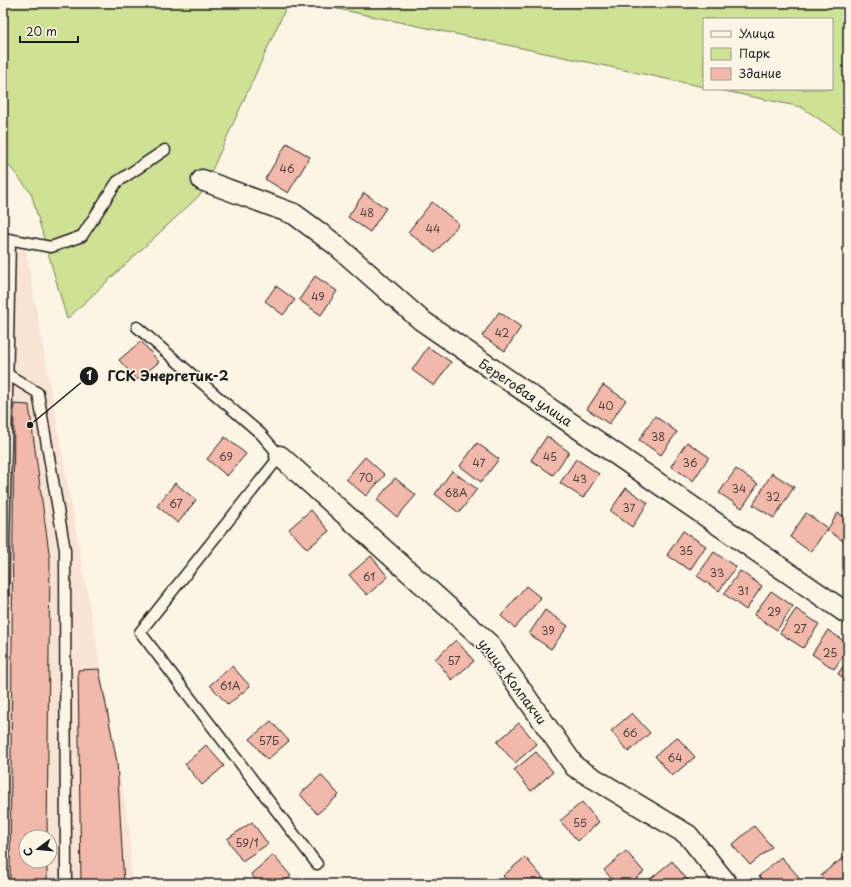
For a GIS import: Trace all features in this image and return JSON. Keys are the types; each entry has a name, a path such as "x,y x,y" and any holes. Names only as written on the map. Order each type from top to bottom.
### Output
{"street":[{"name":"Береговая улица","path":"202,180 294,214 336,245 420,320 848,614"},
{"name":"улица Колпакчи","path":"280,456 489,644 575,767 688,835 728,884"}],"lane":[{"path":"3,604 8,374 6,239 51,247 82,236 116,182 165,150"},
{"path":"137,328 261,434 280,456 140,632 318,864"},
{"path":"8,374 38,393 65,550 66,884"}],"shaded area":[{"path":"3,240 24,240 130,832 131,884 3,884"}],"green space":[{"path":"3,3 288,3 201,194 67,319 31,193 3,158"},
{"path":"310,3 848,3 848,138 801,107 720,90 833,90 833,18 703,18 703,87"}],"building":[{"path":"287,143 310,157 288,193 265,179"},
{"path":"364,193 386,208 370,232 348,217"},
{"path":"432,202 459,224 435,253 408,232"},
{"path":"315,276 337,291 321,315 299,300"},
{"path":"276,286 295,300 283,315 265,301"},
{"path":"499,312 521,327 505,351 482,336"},
{"path":"141,341 159,362 137,380 119,360"},
{"path":"428,347 451,362 434,386 412,370"},
{"path":"603,385 626,400 609,424 587,409"},
{"path":"14,404 29,405 50,560 47,829 18,829 18,869 47,869 47,884 10,884"},
{"path":"655,416 677,432 661,455 639,440"},
{"path":"547,436 569,452 553,475 531,460"},
{"path":"225,437 246,454 227,476 207,459"},
{"path":"687,442 709,457 693,481 671,466"},
{"path":"477,443 499,459 481,482 460,466"},
{"path":"365,457 385,475 366,496 346,479"},
{"path":"576,459 599,474 583,498 560,483"},
{"path":"736,469 758,484 742,508 719,493"},
{"path":"452,471 477,489 459,513 435,494"},
{"path":"772,473 794,487 774,518 753,505"},
{"path":"395,478 416,495 397,517 377,500"},
{"path":"175,483 196,500 178,523 157,506"},
{"path":"626,488 648,503 632,527 610,511"},
{"path":"311,510 329,531 307,549 289,529"},
{"path":"806,513 827,528 811,552 790,537"},
{"path":"838,513 848,519 848,537 845,542 827,530"},
{"path":"683,531 706,546 690,570 667,555"},
{"path":"714,552 736,567 719,591 697,576"},
{"path":"371,556 388,577 367,595 349,575"},
{"path":"740,571 762,586 746,610 724,594"},
{"path":"526,586 541,598 515,628 501,616"},
{"path":"771,591 793,606 777,630 754,615"},
{"path":"796,609 819,624 803,648 780,633"},
{"path":"545,610 568,626 551,649 529,634"},
{"path":"828,630 848,644 848,649 834,669 812,654"},
{"path":"456,640 474,661 452,680 435,659"},
{"path":"848,659 848,681 838,674"},
{"path":"232,666 250,686 228,705 210,685"},
{"path":"99,669 117,762 124,884 81,884 78,670"},
{"path":"632,713 650,733 628,752 611,731"},
{"path":"271,721 289,741 267,760 250,739"},
{"path":"519,723 537,744 515,763 497,742"},
{"path":"677,737 695,757 672,776 655,756"},
{"path":"206,745 224,766 202,785 185,764"},
{"path":"536,752 553,772 531,791 514,770"},
{"path":"321,775 339,795 317,814 300,794"},
{"path":"582,802 599,822 578,841 560,821"},
{"path":"252,822 268,844 242,861 227,839"},
{"path":"754,826 772,847 750,865 732,845"},
{"path":"626,851 644,872 629,884 616,884 604,870"},
{"path":"848,854 848,884 828,884 821,875"},
{"path":"273,855 291,876 281,884 259,884 251,874"},
{"path":"525,857 543,878 536,884 510,884 503,876"},
{"path":"781,857 799,877 791,884 766,884 759,876"},
{"path":"672,861 689,882 687,884 653,884 649,880"}],"place":[{"name":"ГСК Энергетик-2","path":"30,425"}]}
